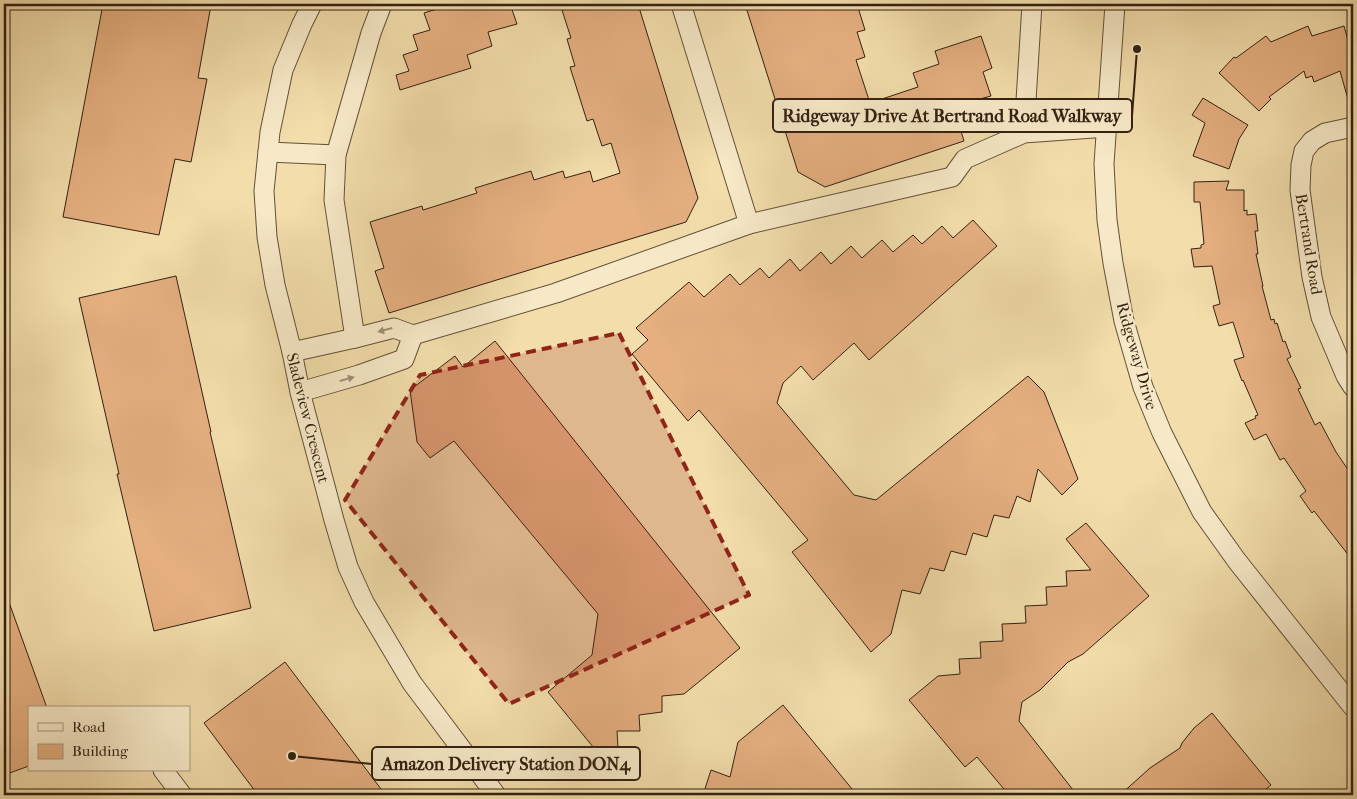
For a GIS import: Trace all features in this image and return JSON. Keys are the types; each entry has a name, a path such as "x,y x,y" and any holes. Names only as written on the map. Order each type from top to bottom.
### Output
{"street":[{"name":"Sladeview Crescent","path":"312,4 283,70 270,132 264,191 267,238 275,285 300,392 348,567 364,602 412,683 496,795"},
{"path":"355,338 334,200 336,155 371,32 382,4"},
{"path":"681,4 749,224"},
{"path":"1024,133 1032,4"},
{"name":"Ridgeway Drive","path":"1115,4 1104,164 1108,220 1113,263 1124,321 1143,387 1180,471 1208,520 1237,561 1353,707"},
{"path":"292,352 394,328 413,335 556,293 749,224 952,176 965,160 1024,133 1107,127"},
{"name":"Bertrand Road","path":"1353,127 1325,133 1312,141 1304,151 1300,165 1300,190 1312,277 1321,318 1346,376 1353,387"},
{"path":"268,152 336,155"},
{"path":"300,392 359,375 404,358 413,335"},
{"path":"165,772 182,795"}],"highlighted area":[{"path":"619,333 749,595 509,704 345,500 420,375"}],"building":[{"path":"103,4 211,5 198,78 207,79 191,162 175,159 159,235 63,217"},
{"path":"453,4 510,4 517,24 488,32 492,46 467,55 471,68 400,90 396,75 409,71 403,55 418,50 413,35 430,30 424,13"},
{"path":"560,4 638,4 698,198 686,222 389,313 375,271 384,268 370,222 422,206 423,210 477,193 475,188 531,171 534,180 563,171 565,178 590,171 593,182 620,173 611,143 602,146 593,119 587,121 570,67 575,66 567,39 571,38"},
{"path":"745,4 857,4 865,30 857,32 865,57 856,60 870,103 918,87 913,73 939,64 935,51 981,36 992,68 983,72 991,96 980,99 987,122 961,131 964,141 825,187 798,172"},
{"path":"1308,26 1312,36 1344,26 1353,58 1353,102 1349,103 1340,71 1314,82 1312,76 1306,78 1304,71 1269,97 1271,99 1259,111 1219,73 1234,57 1236,58 1266,36 1271,42"},
{"path":"1203,98 1248,125 1239,139 1229,169 1193,156 1205,123 1192,115"},
{"path":"1229,181 1226,190 1244,190 1244,211 1247,210 1247,215 1256,214 1258,231 1255,231 1258,254 1256,254 1262,286 1271,320 1274,319 1275,324 1277,323 1283,342 1285,341 1291,357 1287,359 1301,388 1298,389 1315,425 1320,422 1336,452 1353,477 1353,561 1300,496 1306,491 1284,458 1280,460 1266,434 1254,440 1245,423 1256,418 1255,416 1258,415 1234,360 1244,357 1233,322 1219,326 1213,306 1220,304 1212,266 1194,267 1191,249 1201,248 1201,245 1204,244 1200,202 1194,202 1194,182"},
{"path":"973,220 997,246 869,360 854,343 813,380 801,366 783,383 777,403 854,495 876,500 1028,376 1044,392 1078,479 1062,495 1038,469 1030,502 1017,496 1009,518 994,515 987,537 973,533 966,555 951,551 944,571 930,568 920,594 902,590 891,634 871,652 792,552 808,540 699,410 688,421 632,354 648,340 636,328 689,282 704,297 730,274 740,285 760,268 769,278 790,259 800,271 821,252 831,264 851,246 862,258 882,240 893,252 913,235 922,244 942,226 953,238"},
{"path":"176,276 251,608 154,631 117,474 119,474 79,298"},
{"path":"495,341 740,648 684,694 662,696 662,712 639,715 640,731 617,731 618,748 603,759 548,692 592,655 598,614 454,441 430,458 417,442 410,390 455,356 463,367"},
{"path":"1086,523 1149,596 1083,654 1068,662 1040,690 1022,702 1019,721 1077,795 1009,795 977,757 965,767 909,700 938,676 960,674 959,659 981,658 980,642 1003,641 1002,624 1026,623 1025,606 1047,605 1046,587 1067,586 1066,571 1091,570 1066,539"},
{"path":"4,594 6,594 46,706 28,706 28,766 4,775"},
{"path":"285,662 381,789 373,795 258,795 204,723"},
{"path":"783,705 857,795 703,795 711,770 730,777 738,742"},
{"path":"1212,713 1271,785 1259,795 1120,795 1150,768 1180,748 1194,728"}],"place":[{"name":"Ridgeway Drive At Bertrand Road Walkway","path":"1137,49"},
{"name":"Amazon Delivery Station DON4","path":"292,756"}]}
